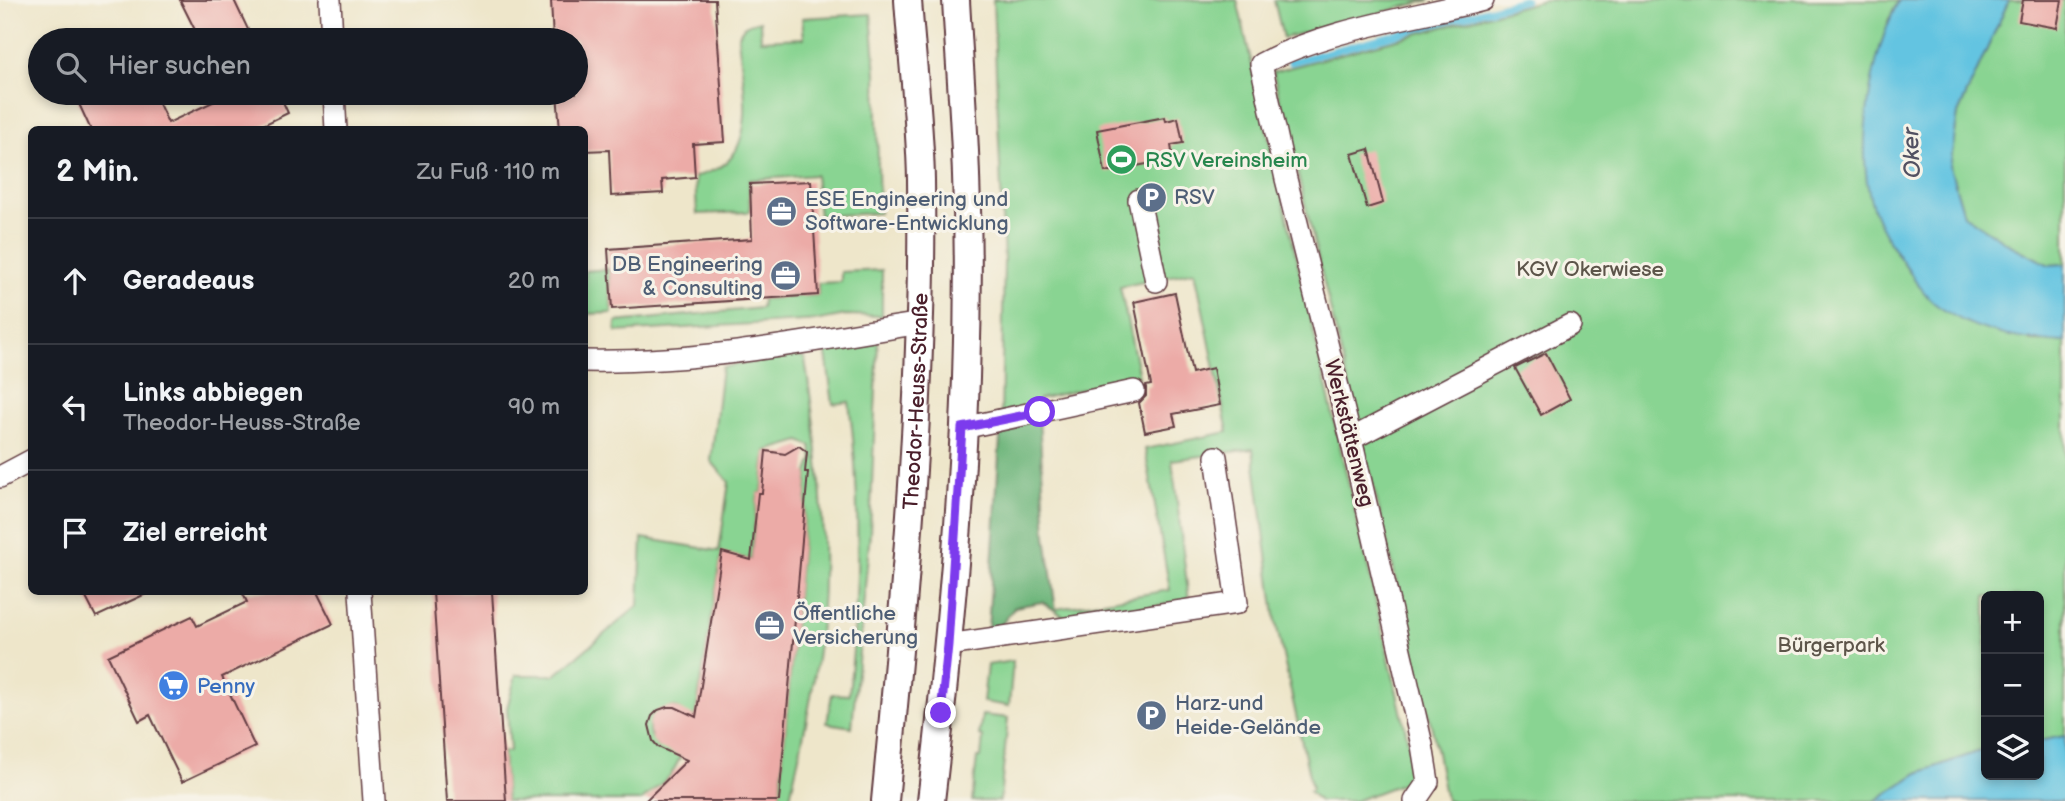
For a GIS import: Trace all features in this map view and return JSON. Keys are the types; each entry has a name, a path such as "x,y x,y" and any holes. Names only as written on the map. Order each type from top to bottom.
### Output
{"main road":[{"name":"Theodor-Heuss-Straße","path":"885,801 915,454 920,323 921,178 908,0"},
{"path":"931,801 948,645 966,327 966,176 956,0"}],"street":[{"path":"330,0 331,28"},
{"name":"Werkstättenweg","path":"1415,801 1428,782 1422,745 1351,439 1286,179 1261,64 1280,54 1334,36 1483,0"},
{"path":"335,105 336,126"},
{"path":"1139,200 1156,281"},
{"path":"588,361 693,358 760,350 920,323"},
{"path":"1351,439 1570,325"},
{"path":"962,428 1134,391"},
{"path":"948,645 1237,603 1216,457"},
{"path":"0,477 28,462"},
{"path":"360,595 374,801"}],"green space":[{"path":"993,0 1237,0 1412,758 1411,780 1355,801 1319,801 1309,791 1312,789 1276,623 1253,449 1172,460 1189,601 1067,619 1056,611 1170,590 1145,449 1228,432 1195,271 1120,287 1139,376 1039,399 1039,417 1001,423 1004,261"},
{"path":"1274,0 1430,0 1283,38"},
{"name":"KGV Okerwiese","path":"1544,0 1899,0 1888,21 1873,208 1888,240 1910,273 2031,341 2065,342 2065,736 2044,740 2044,591 1981,591 1981,751 1918,773 1875,801 1446,801 1434,737 1273,72"},
{"path":"2009,0 2065,0 2065,264 2049,265 2006,243 1964,215 1950,167 1958,113"},
{"path":"871,14 876,73 879,213 819,216 815,175 749,180 750,212 697,214 695,177 726,163 737,148 742,133 745,102 738,38 743,28 760,21 761,40 804,38 802,18"},
{"path":"609,269 612,313 588,314 588,271"},
{"path":"882,270 882,316 846,315 820,320 616,332 616,322 761,308 762,299 818,295 818,283 841,282 841,272"},
{"path":"878,340 870,533 852,727 827,723 832,694 849,695 858,549 856,475 849,402 833,404 826,354 829,349"},
{"path":"799,355 805,359 818,457 823,590 816,668 789,801 779,801 808,472 813,459 811,446 800,441 766,451 762,493 758,493 751,560 722,553 695,719 675,707 660,710 651,721 649,732 658,747 689,741 671,775 641,801 506,801 503,752 510,751 507,708 516,675 555,675 639,605 642,538 719,551 729,482 711,461 722,367"},
{"path":"1039,417 1046,536 1056,611 1042,602 1015,607 998,629 988,630 1001,423"},
{"path":"1013,661 1009,706 983,702 987,665"},
{"path":"982,715 1008,718 1000,801 972,801 977,758 981,758 983,737 979,736"}],"water":[{"name":"Oker","path":"1899,0 2009,0 1958,113 1950,167 1964,215 2006,243 2049,265 2065,264 2065,342 1999,334 1952,315 1924,293 1879,223 1868,185 1865,131 1880,46"},
{"path":"2065,736 2065,801 1875,801 1918,773 1981,751 1981,780 2044,780 2044,740"}],"building":[{"path":"180,0 234,0 247,28 194,28"},
{"path":"551,0 715,0 725,142 693,144 695,177 662,180 663,193 611,196 609,150 588,151 588,126 560,126 558,105 588,105 588,28 552,28"},
{"path":"2023,0 2062,0 2057,28 2019,21"},
{"path":"80,105 160,105 168,123 206,105 284,105 288,113 261,126 89,126"},
{"path":"1165,117 1166,121 1178,118 1183,143 1171,145 1173,159 1105,172 1097,130"},
{"path":"1369,149 1383,203 1367,208 1352,154"},
{"path":"811,181 818,295 612,309 608,249 752,239 750,184"},
{"path":"1175,293 1192,373 1213,368 1220,405 1173,414 1176,426 1145,432 1139,403 1146,396 1146,386 1151,385 1134,302"},
{"path":"1546,353 1570,399 1541,415 1515,368"},
{"name":"Öffentliche Versicherung","path":"799,446 807,452 805,472 808,472 779,801 645,801 687,760 658,747 653,741 649,725 658,710 667,707 675,707 696,717 722,552 751,560 758,493 762,493 766,451 785,454"},
{"path":"85,595 144,595 96,617"},
{"name":"Penny","path":"244,595 318,595 333,624 222,677 255,747 182,782 150,715 139,721 108,656 192,616 197,626 247,602"},
{"path":"433,595 492,595 506,801 447,801"}],"waterway":[{"path":"1291,62 1525,0"}],"place":[{"name":"RSV Vereinsheim","path":"1122,160"},
{"name":"RSV","path":"1151,197"},
{"name":"ESE Engineering und Software-Entwicklung","path":"782,211"},
{"name":"DB Engineering & Consulting","path":"786,276"},
{"name":"Öffentliche Versicherung","path":"770,625"},
{"name":"Penny","path":"174,686"},
{"name":"Harz-und Heide-Gelände","path":"1152,715"}],"route":[{"path":"941,713 962,428 1040,412"}],"park label":[{"name":"Bürgerpark","path":"1831,645"}]}
